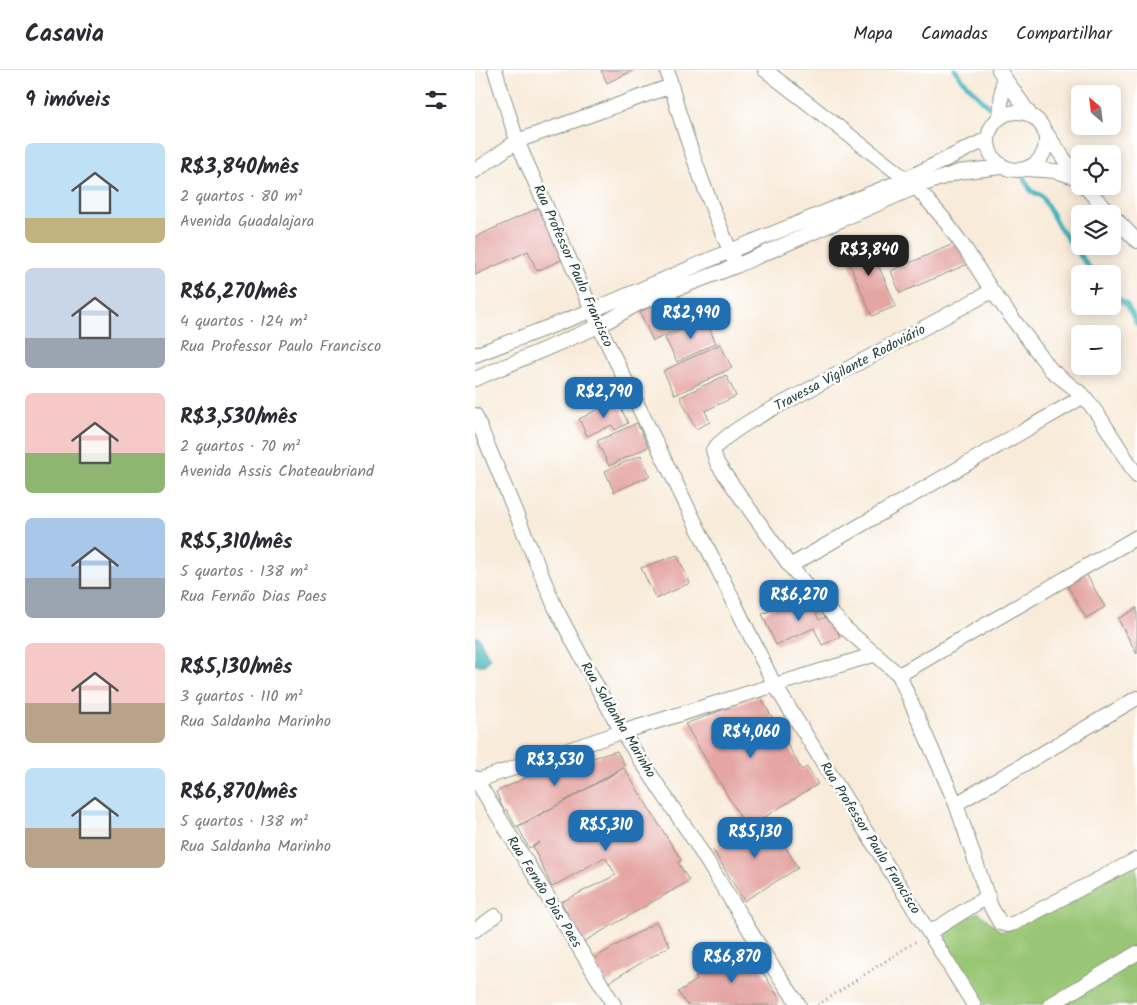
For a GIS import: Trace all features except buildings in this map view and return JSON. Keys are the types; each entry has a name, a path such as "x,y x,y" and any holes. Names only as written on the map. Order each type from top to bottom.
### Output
{"street":[{"name":"Rua Professor Paulo Francisco","path":"495,70 517,141 599,326 774,684 974,1005"},
{"path":"667,70 690,149 708,199 736,266"},
{"path":"765,70 911,183 943,218 966,250 992,292 1051,370 1083,396 1114,438 1137,476"},
{"path":"1001,74 1071,168"},
{"path":"1000,118 1001,74"},
{"path":"475,171 517,141 671,86"},
{"path":"1031,116 1015,112 1000,118 993,124 987,139 991,155 1002,167 1010,170 1056,171 1071,178"},
{"path":"1027,169 1034,165 1044,152 1046,143 1043,128"},
{"path":"475,379 599,326 639,303 736,266 911,183 987,139"},
{"path":"475,354 593,310 730,251 911,183 958,172 1002,167"},
{"path":"1093,195 1102,205"},
{"path":"1121,225 1137,242"},
{"name":"Travessa Vigilante Rodoviário","path":"790,566 717,463 713,450 732,433 777,407 992,292"},
{"path":"1083,396 790,566 845,628 899,675 956,804 995,916 1003,925 1008,925 1137,859"},
{"name":"Rua Saldanha Marinho","path":"475,415 555,607 622,732 694,840 768,960 799,1005"},
{"path":"899,675 1137,537"},
{"path":"475,780 774,684 876,654"},
{"path":"956,804 1137,698"},
{"name":"Rua Fernão Dias Paes","path":"475,780 614,1005"},
{"path":"929,933 988,896"},
{"path":"475,930 495,916"},
{"path":"1050,1005 1137,953"}],"path":[{"path":"818,1005 929,933"}],"green space":[{"path":"1137,857 1137,1005 984,1005 936,934 978,912 1002,932"}],"water":[{"path":"475,636 478,636 490,658 485,665 475,665"}],"waterway":[{"path":"955,70 997,115"},
{"path":"1021,173 1031,191 1042,196 1059,227 1087,265"},
{"path":"1121,300 1127,305 1137,324"}]}
